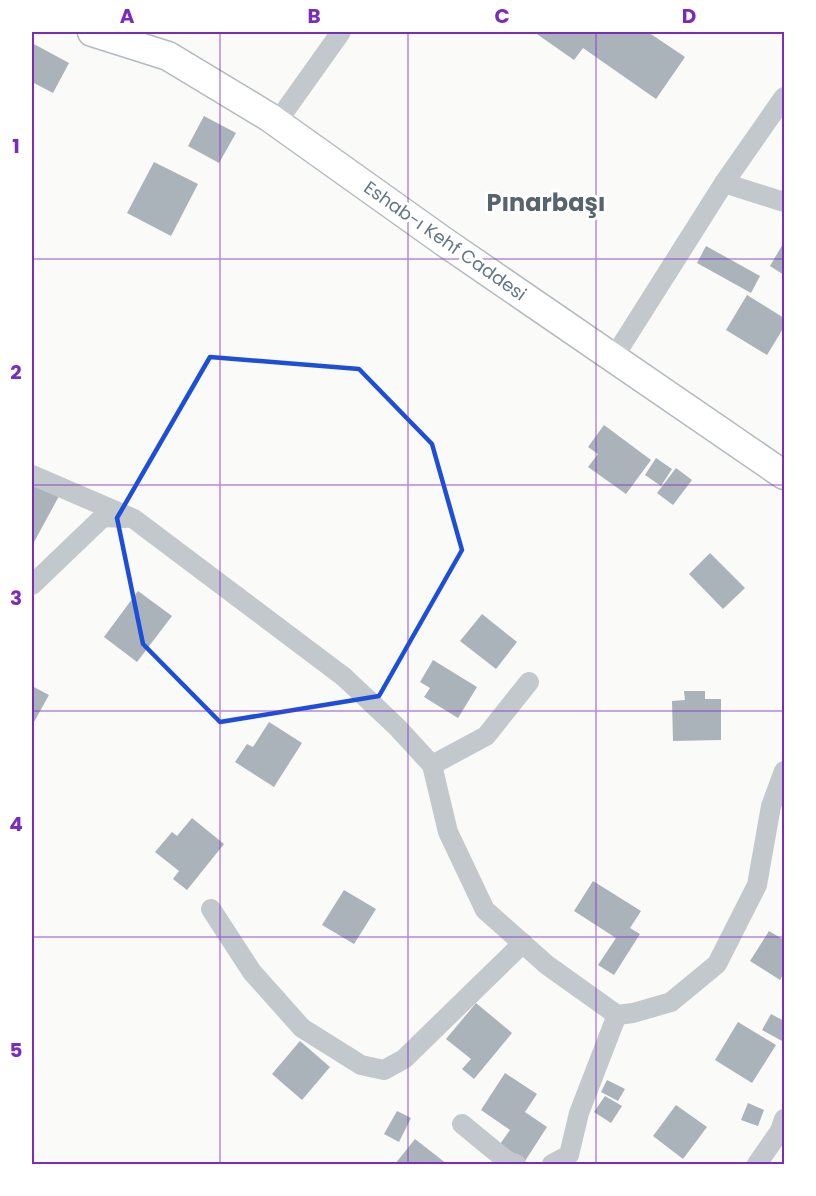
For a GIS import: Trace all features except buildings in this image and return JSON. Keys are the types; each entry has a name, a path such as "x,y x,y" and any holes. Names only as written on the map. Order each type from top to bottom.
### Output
{"street":[{"name":"Eshab-ı Kehf Caddesi","path":"92,32 168,56 277,122 443,241 784,475"},
{"path":"277,122 341,32"},
{"path":"614,357 724,183 784,97"},
{"path":"724,183 784,202"},
{"path":"32,475 134,519 344,677 432,765 448,832 485,910 547,965 617,1015 633,1013 671,1002 717,964 757,885 771,806 784,771"},
{"path":"32,585 103,517 134,519"},
{"path":"432,765 486,736 529,682"},
{"path":"211,909 252,972 302,1028 361,1065 384,1070 404,1059 523,943"},
{"path":"552,1164 568,1155 579,1113 617,1015"},
{"path":"760,1164 780,1131 784,1119"},
{"path":"462,1124 507,1161 516,1164"}],"highlighted area":[{"path":"210,357 359,369 432,444 462,550 379,696 220,722 143,644 117,518"}],"district":[{"name":"Pınarbaşı","path":"546,203"}]}
